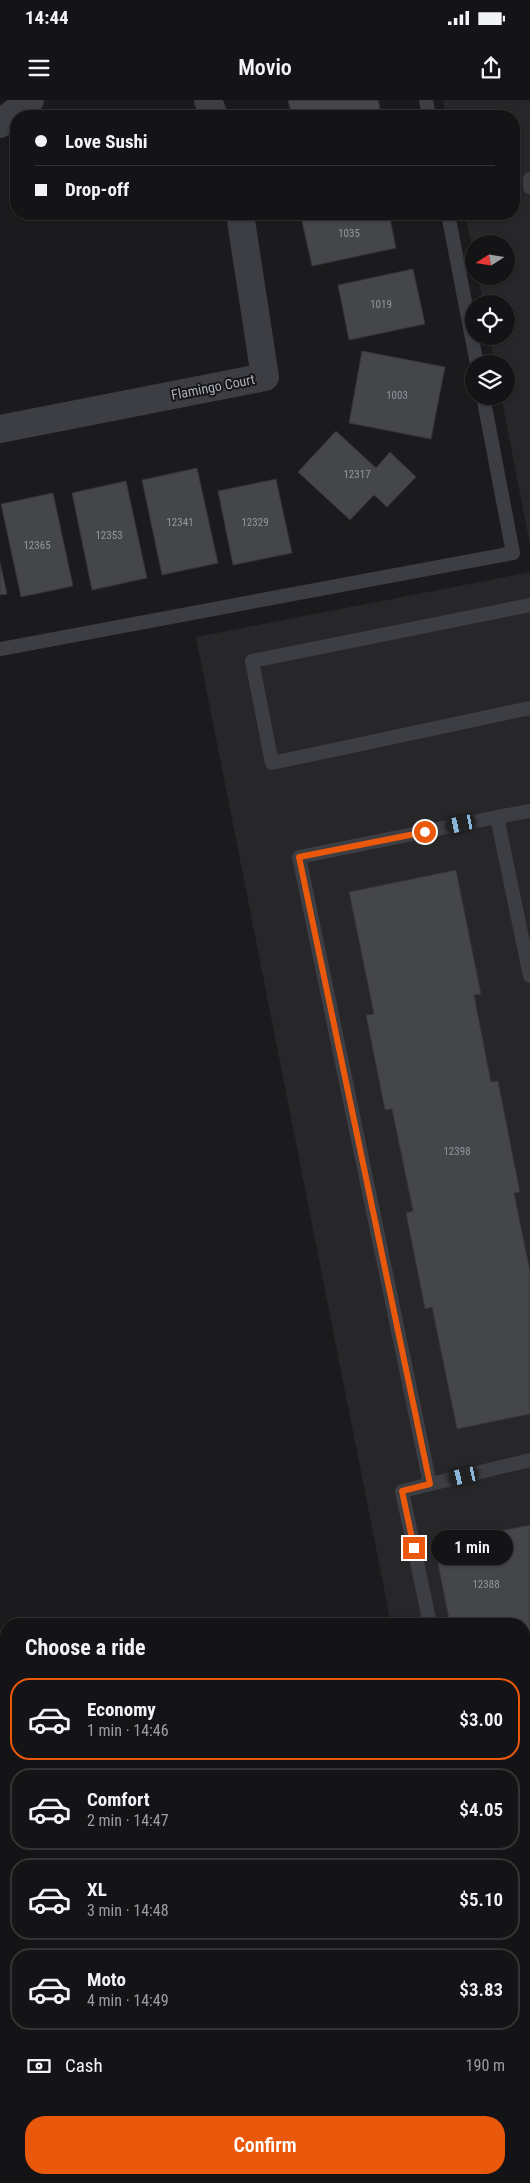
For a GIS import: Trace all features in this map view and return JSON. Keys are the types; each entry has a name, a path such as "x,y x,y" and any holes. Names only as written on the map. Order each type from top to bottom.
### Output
{"street":[{"path":"18,110 30,100"},
{"path":"0,124 10,116"},
{"name":"Flamingo Court","path":"0,429 265,377 241,220"}],"lane":[{"path":"530,179 530,187"},
{"path":"449,220 475,355"},
{"path":"0,648 513,553 485,405"},
{"path":"530,605 252,661 272,763 530,708"},
{"path":"430,1484 299,857 530,811"},
{"path":"497,817 530,976"},
{"path":"429,1618 402,1491 530,1460"}],"shaded area":[{"path":"443,100 530,100 530,545 503,405 515,405 515,355 493,355 491,345 515,345 515,295 481,295 480,285 515,285 515,235 470,235 466,220 520,220 520,110 445,110"},
{"path":"530,572 530,1618 390,1618 196,637"}],"building":[{"path":"288,100 378,100 380,109 375,110 290,110"},
{"path":"302,220 390,220 396,248 312,266"},
{"path":"413,269 425,324 349,340 338,285"},
{"path":"362,351 445,367 431,439 349,423"},
{"path":"336,431 376,468 390,452 416,477 387,507 374,495 350,520 298,472"},
{"path":"197,468 218,563 162,575 142,480"},
{"path":"276,479 292,553 233,565 218,491"},
{"path":"126,481 147,578 92,590 72,493"},
{"path":"53,493 73,586 21,597 1,504"},
{"path":"0,562 7,594 0,595"},
{"path":"456,870 481,994 474,995 491,1082 498,1081 520,1192 514,1193 530,1271 530,1414 457,1429 432,1307 425,1309 406,1213 413,1211 392,1109 385,1110 366,1015 374,1014 349,892"},
{"path":"530,1525 530,1618 449,1618 434,1544"}],"route":[{"path":"414,1548 402,1491 430,1484 299,857 425,832"}]}
